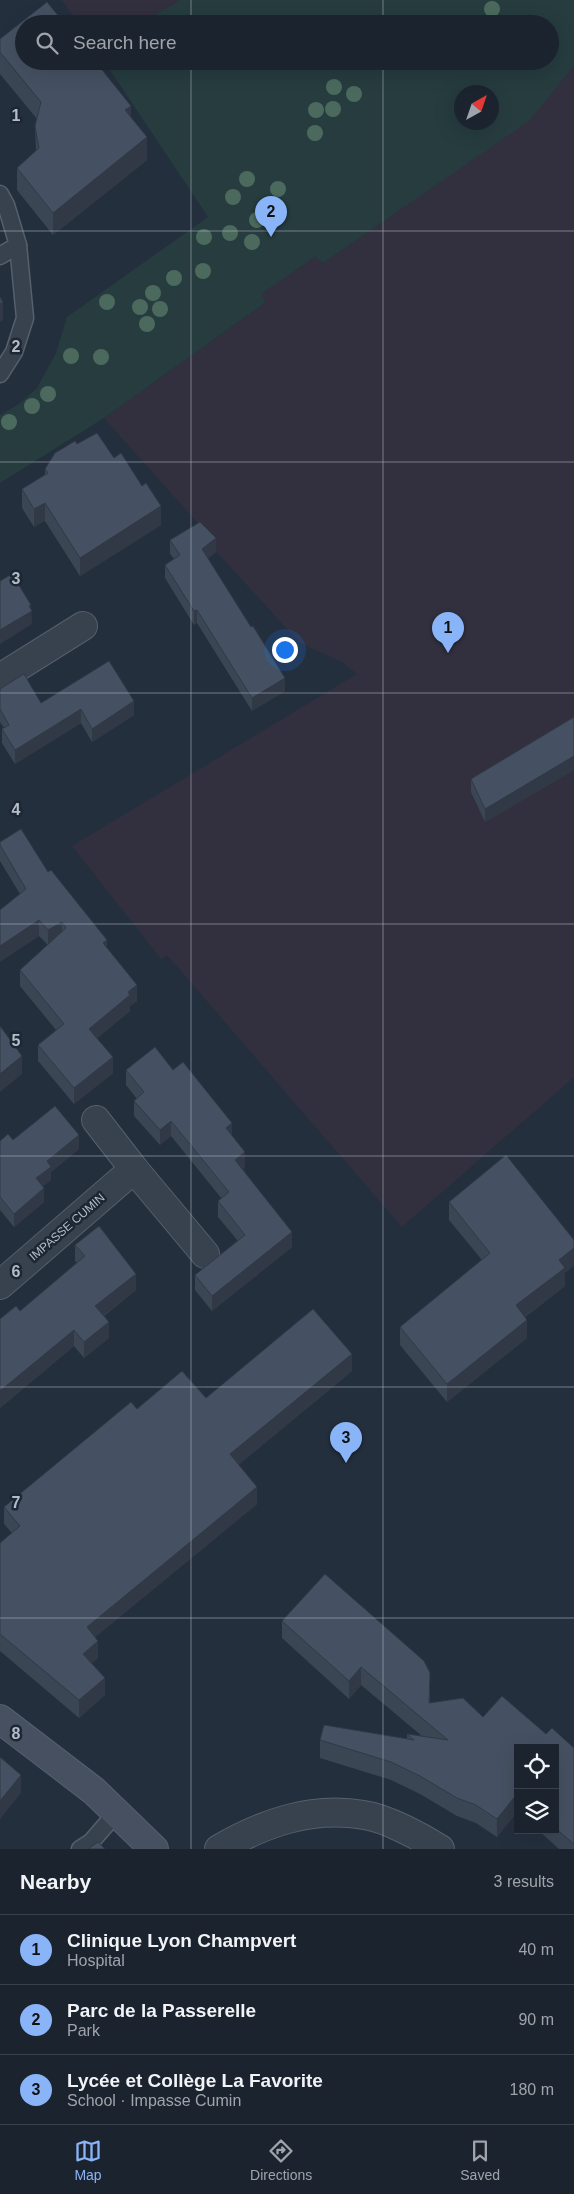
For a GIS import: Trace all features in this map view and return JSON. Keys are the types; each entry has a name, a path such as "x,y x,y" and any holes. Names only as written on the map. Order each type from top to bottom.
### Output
{"main road":[{"path":"0,1719 94,1792 154,1849"}],"street":[{"path":"0,678 84,626"},
{"path":"96,1120 205,1254"},
{"name":"IMPASSE CUMIN","path":"0,1284 134,1169"},
{"path":"219,1849 282,1820 317,1812 365,1815 415,1834 440,1849"}],"lane":[{"path":"0,194 6,205 18,245 25,318 14,352 0,374"},
{"path":"0,256 18,245"},
{"path":"80,1849 91,1842 117,1812"}],"shaded area":[{"path":"62,0 180,0 155,15 73,15"},
{"path":"574,66 574,1077 402,1227 167,955 161,959 72,846 357,674 342,662 300,643 201,535 205,531 104,418 266,302 260,294 315,257 323,263 528,121"}],"green space":[{"path":"180,0 574,0 574,66 529,121 323,263 315,257 261,294 266,302 104,418 0,483 0,415 19,404 37,388 56,353 67,317 208,217 110,70 559,70 559,15 155,15"}],"building":[{"path":"47,2 58,15 30,15"},
{"path":"15,27 15,70 102,70 131,106 125,110 147,137 53,213 17,168 39,148 35,126 41,102 0,52 0,39"},
{"path":"97,433 114,458 121,453 142,486 146,483 161,506 80,558 45,503 34,509 22,489 48,473 45,469 55,453 75,441 77,444"},
{"path":"200,522 216,538 202,549 285,678 252,698 197,610 194,611 165,565 180,555 170,540"},
{"path":"12,574 31,605 29,606 32,611 0,630 0,581"},
{"path":"109,661 134,701 92,729 81,709 15,750 2,729 9,725 0,709 0,689 24,674 41,703"},
{"path":"574,717 574,756 485,809 471,779"},
{"path":"21,829 48,872 51,870 107,940 103,943 137,985 128,992 130,995 89,1029 113,1057 74,1088 38,1045 64,1024 20,970 66,928 62,922 48,930 39,920 0,946 0,910 26,889 0,842"},
{"path":"0,1026 22,1056 0,1074"},
{"path":"155,1047 173,1070 183,1062 232,1123 226,1128 245,1152 235,1160 292,1232 212,1296 195,1275 245,1235 218,1201 229,1192 171,1121 160,1130 134,1101 144,1092 126,1070"},
{"path":"55,1106 79,1135 47,1161 51,1167 36,1178 44,1188 14,1214 0,1197 0,1141 8,1134 13,1140"},
{"path":"506,1155 574,1240 574,1248 559,1260 565,1268 516,1305 527,1320 447,1384 400,1327 490,1253 449,1202"},
{"path":"99,1226 136,1274 95,1306 109,1322 84,1342 74,1330 0,1391 0,1319 16,1306 20,1311 85,1256 75,1245"},
{"path":"313,1309 352,1354 230,1454 257,1487 87,1627 98,1641 83,1654 105,1678 79,1700 0,1634 0,1543 20,1526 4,1507 131,1402 137,1409 182,1371 206,1398"},
{"path":"325,1574 424,1661 430,1673 429,1703 463,1698 483,1717 502,1696 546,1734 552,1728 574,1748 574,1844 559,1831 559,1744 514,1744 514,1798 497,1819 476,1805 457,1798 420,1776 391,1762 320,1740 324,1725 414,1740 407,1734 448,1740 361,1667 349,1681 282,1621"},
{"path":"0,1757 21,1775 0,1801"},
{"path":"98,1842 105,1849 88,1849"}],"place":[{"name":"Parc de la Passerelle","path":"271,237"},
{"name":"Clinique Lyon Champvert","path":"448,653"},
{"name":"Lycée et Collège La Favorite","path":"346,1463"}]}
